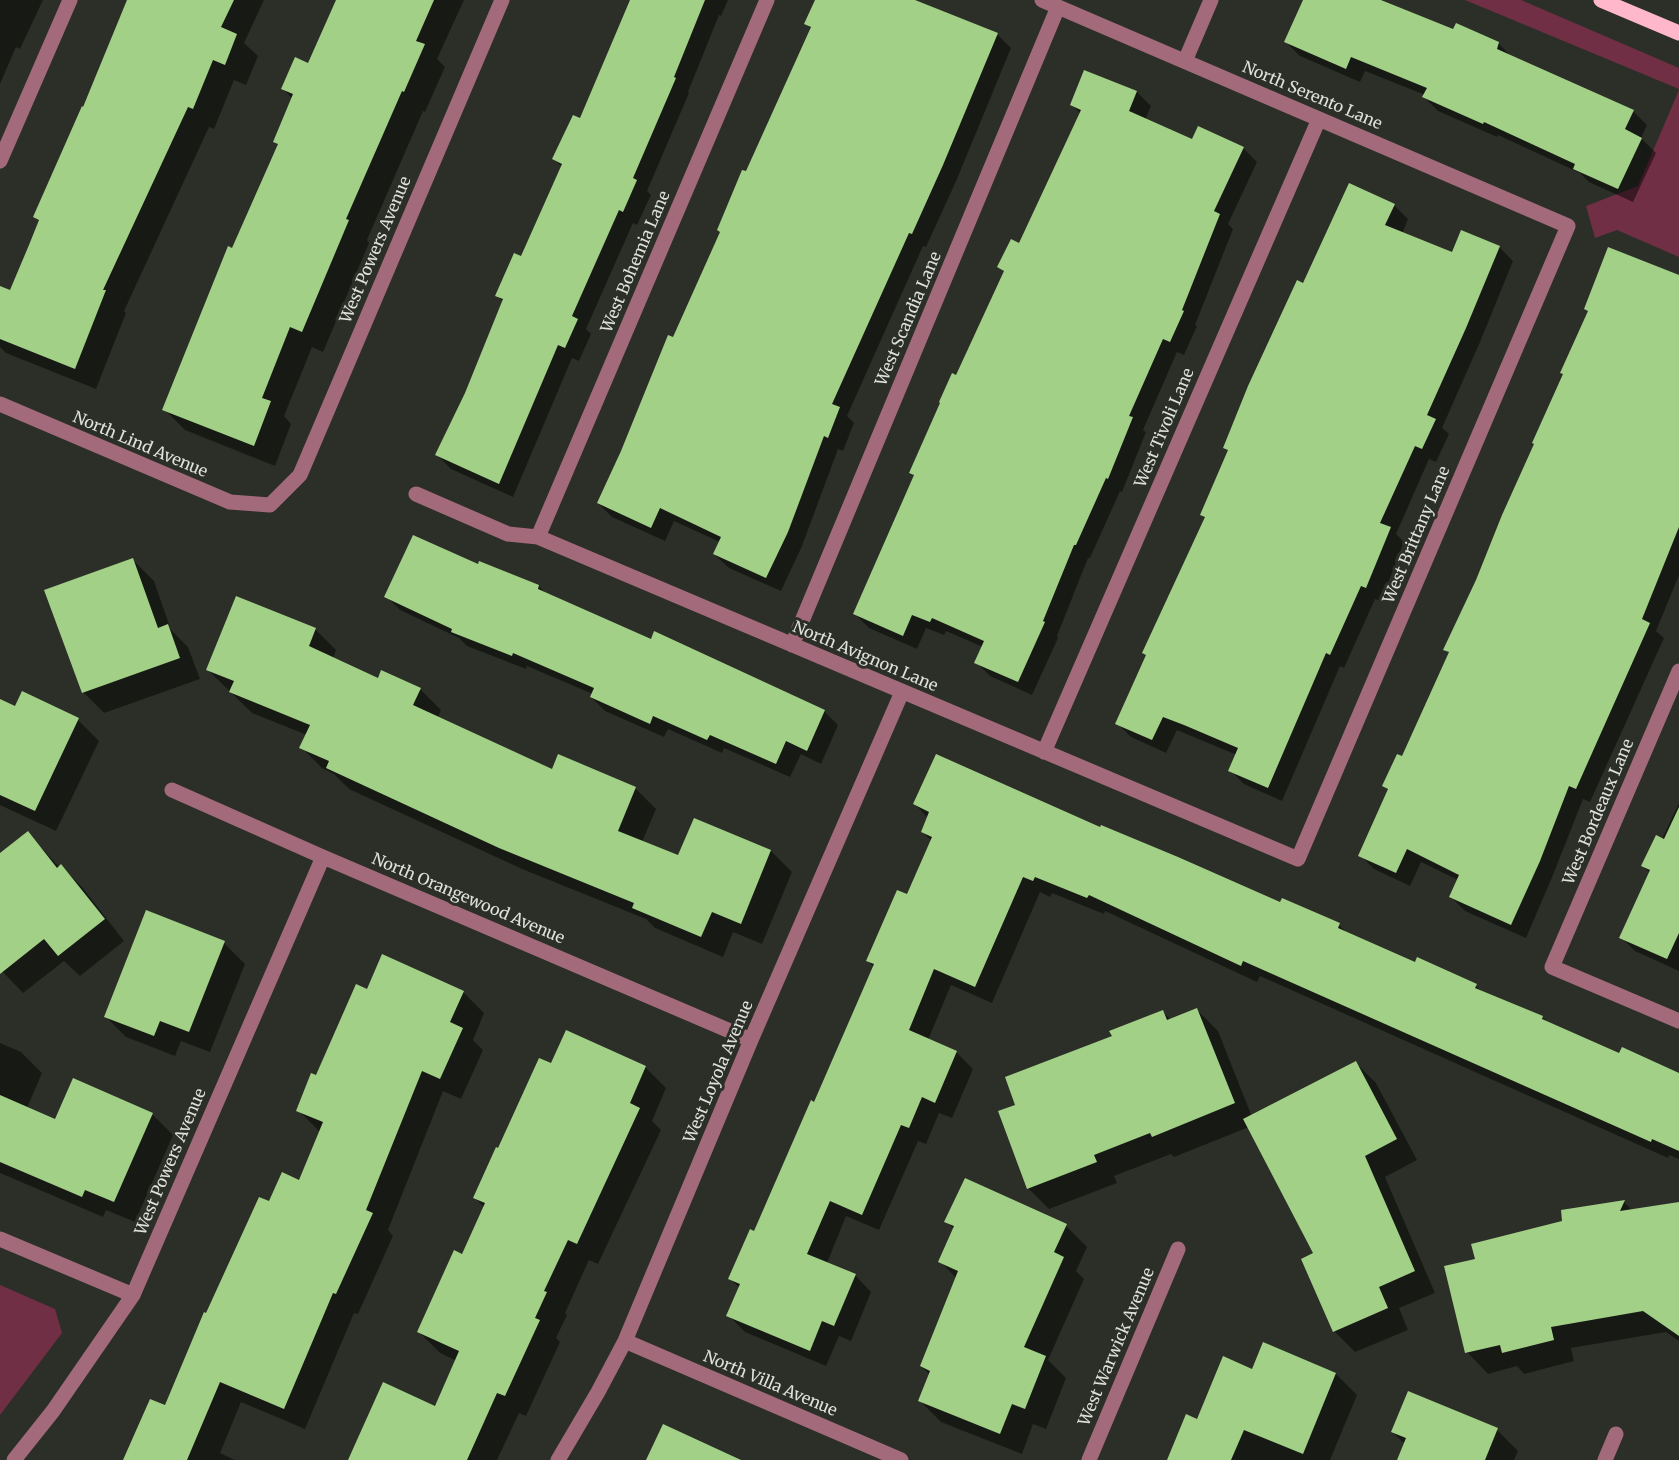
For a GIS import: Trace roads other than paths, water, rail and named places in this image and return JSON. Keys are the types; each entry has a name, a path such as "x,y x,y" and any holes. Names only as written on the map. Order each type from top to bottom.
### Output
{"main road":[{"path":"1601,0 1679,33"}],"street":[{"path":"0,161 69,0"},
{"name":"West Powers Avenue","path":"270,506 300,475 502,0"},
{"name":"West Bohemia Lane","path":"538,537 767,0"},
{"name":"North Serento Lane","path":"1042,0 1568,226"},
{"path":"1185,61 1211,0"},
{"name":"West Scandia Lane","path":"792,645 1058,7"},
{"name":"West Tivoli Lane","path":"1044,752 1319,119"},
{"name":"West Brittany Lane","path":"1298,860 1568,226"},
{"name":"North Lind Avenue","path":"0,404 230,502 270,506"},
{"name":"North Avignon Lane","path":"416,494 508,534 538,537 1298,860"},
{"name":"West Bordeaux Lane","path":"1679,671 1552,967 1679,1021"},
{"name":"West Loyola Avenue","path":"558,1460 625,1341 751,1040 902,692"},
{"name":"North Orangewood Avenue","path":"172,790 751,1040"},
{"name":"West Powers Avenue","path":"14,1460 53,1411 134,1295 323,857"},
{"path":"0,1239 134,1295"},
{"name":"West Warwick Avenue","path":"1089,1460 1178,1249"},
{"name":"North Villa Avenue","path":"625,1341 901,1460"},
{"path":"1605,1460 1616,1434"}]}
